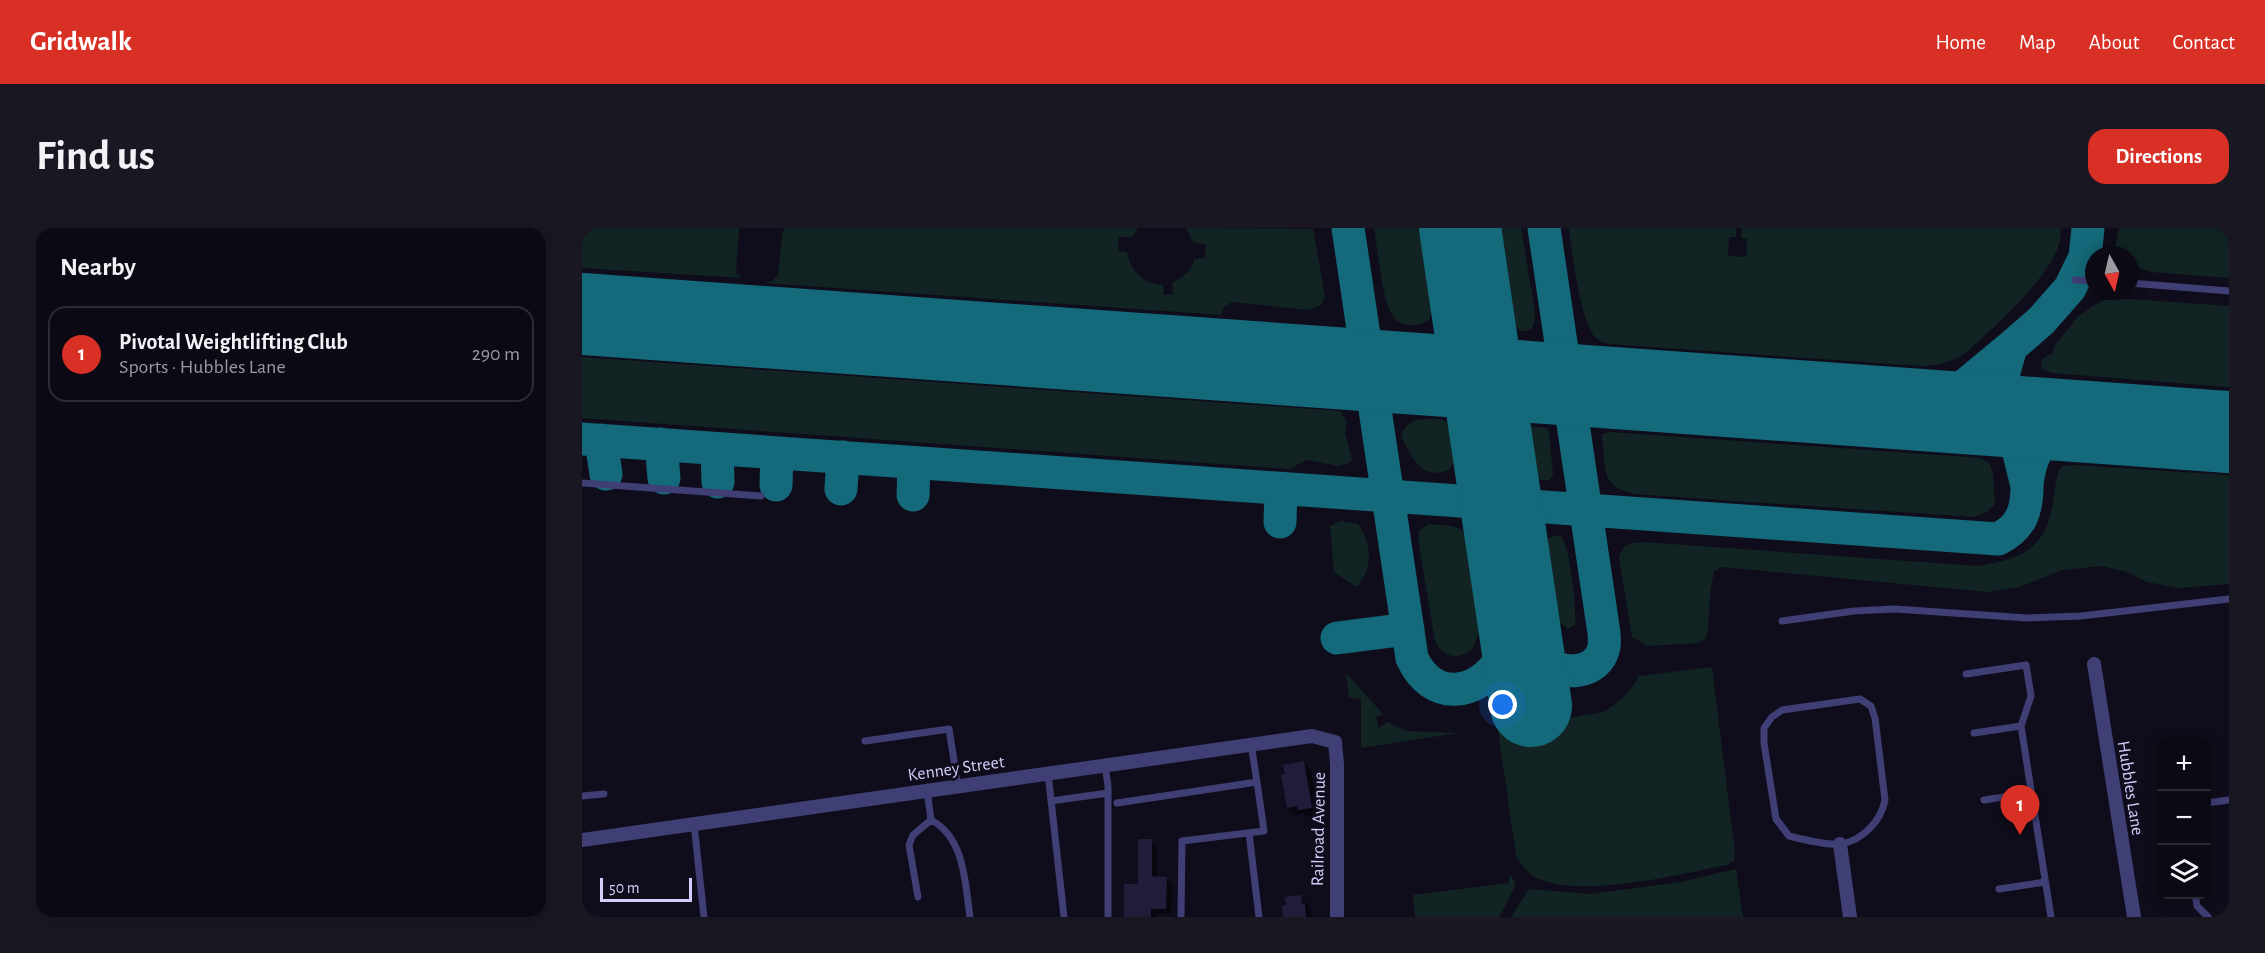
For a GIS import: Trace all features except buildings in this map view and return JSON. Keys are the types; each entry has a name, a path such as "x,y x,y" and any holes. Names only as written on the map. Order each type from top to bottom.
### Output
{"street":[{"name":"Hubbles Lane","path":"2094,664 2134,917"},
{"name":"Kenney Street","path":"582,840 1312,736 1335,742"},
{"name":"Railroad Avenue","path":"1335,742 1337,917"},
{"path":"1840,844 1850,917"}],"lane":[{"path":"2075,279 2085,280"},
{"path":"2139,285 2229,291"},
{"path":"582,483 761,496"},
{"path":"1782,621 1854,611 1895,609 2027,618 2081,616 2229,599"},
{"path":"1966,674 2026,665 2031,696 2021,726 2050,917"},
{"path":"1860,699 1871,706 1875,718 1885,800 1883,812 1875,825 1840,844 1789,836 1776,819 1764,743 1764,728 1772,717 1782,710 1860,699"},
{"path":"1974,733 2021,726"},
{"path":"865,741 949,729 958,786"},
{"path":"1181,917 1182,841 1264,831 1251,744"},
{"path":"1105,765 1108,793 1108,917"},
{"path":"1048,773 1064,917"},
{"path":"1117,803 1257,782"},
{"path":"927,790 931,820"},
{"path":"1051,801 1108,793"},
{"path":"1984,800 2031,793"},
{"path":"582,796 604,794"},
{"path":"2211,802 2229,800"},
{"path":"918,897 909,845 913,835 931,820"},
{"path":"931,820 941,826 961,856 970,917"},
{"path":"694,824 704,917"},
{"path":"1250,833 1259,917"},
{"path":"1999,890 2045,882"},
{"path":"2196,899 2197,906 2208,917"}],"green space":[{"path":"582,228 739,228 736,273 742,278 582,268"},
{"path":"785,228 1138,228 1132,237 1119,237 1118,251 1127,252 1134,270 1144,279 1163,285 1164,295 1173,294 1172,283 1189,271 1194,259 1205,258 1206,244 1193,242 1185,228 1313,229 1325,296 1320,305 1307,310 1232,302 1223,308 1221,315 765,283 772,281 778,275 782,234"},
{"path":"1374,228 1418,228 1431,300 1429,320 1425,323 1404,324 1392,315 1383,285"},
{"path":"1499,228 1521,228 1535,311 1533,326 1526,331 1521,331 1516,326"},
{"path":"1569,228 1736,228 1736,237 1729,237 1728,256 1746,257 1747,239 1741,238 1742,228 2060,228 2060,242 2053,259 2041,277 2009,312 1967,352 1946,362 1922,366 1623,345 1602,341 1596,338 1586,319 1578,287"},
{"path":"2119,228 2229,228 2229,278 2151,272 2139,268 2139,246 2115,246"},
{"path":"2104,300 2139,300 2229,306 2229,387 2052,373 2042,369 2041,360 2052,353 2056,344 2078,317"},
{"path":"582,357 1340,411 1347,422 1345,434 1352,459 1351,462 1339,466 1307,460 1289,469 582,418"},
{"path":"1441,419 1450,424 1455,454 1449,470 1439,473 1431,472 1418,465 1401,435 1413,421"},
{"path":"1527,427 1547,428 1549,431 1553,475 1549,480 1539,480 1535,473"},
{"path":"1611,432 1981,458 1990,464 1995,504 1987,512 1974,517 1633,494 1614,486 1606,473 1602,436"},
{"path":"2063,466 2229,475 2229,584 2179,588 2147,582 2128,572 2101,566 2062,570 2020,587 1988,592 1722,567 1714,571 1706,638 1699,643 1648,646 1632,637 1619,557 1623,549 1631,544 1643,542 1978,566 2007,560 2029,550 2037,542 2049,519 2059,470"},
{"path":"1341,521 1358,524 1368,548 1366,572 1356,587 1334,572 1330,526"},
{"path":"1428,524 1453,526 1462,530 1469,545 1480,630 1473,648 1457,656 1447,654 1435,641 1418,539 1419,531"},
{"path":"1557,535 1562,538 1569,558 1575,608 1575,625 1568,629 1559,621 1547,546 1548,538"},
{"path":"1712,667 1735,853 1734,861 1727,865 1683,874 1602,886 1554,883 1529,873 1516,856 1498,730 1603,712 1624,697 1639,676"},
{"path":"1346,673 1383,714 1376,717 1379,728 1387,722 1407,731 1458,733 1361,748 1361,699 1349,698"},
{"path":"1736,869 1743,917 1511,917 1529,889 1591,894 1680,882"},
{"path":"1509,876 1516,885 1499,917 1415,917 1413,895 1509,883"}],"taxiway":[{"path":"1348,228 1412,658 1431,682 1443,688 1468,687 1491,672 1501,659 1509,644 1518,615"},
{"path":"1518,615 1538,656 1550,665 1568,671 1578,670 1594,664 1600,657 1604,645 1604,633 1544,228"},
{"path":"582,439 1998,539 2012,530 2021,518 2027,495 2027,486 2003,387 2004,372 2011,347 2041,321 2070,288 2085,257 2088,228"},
{"path":"1792,398 1909,406 1929,404 1964,386 2011,347"},
{"path":"2003,380 2009,392 2026,407 2048,415 2085,419"},
{"path":"1917,412 1961,414 1988,421 2000,428 2018,451"},
{"path":"2027,484 2031,463 2039,447 2051,434 2070,424 2189,431"},
{"path":"601,440 606,474"},
{"path":"661,444 664,478"},
{"path":"717,449 718,482"},
{"path":"776,485 777,453"},
{"path":"841,489 843,457"},
{"path":"913,495 914,463"},
{"path":"1280,522 1281,489"},
{"path":"1337,638 1408,629"}],"runway":[{"path":"1460,228 1531,706"},
{"path":"582,314 2229,432"}],"place":[{"name":"Pivotal Weightlifting Club","path":"2020,835"}]}
